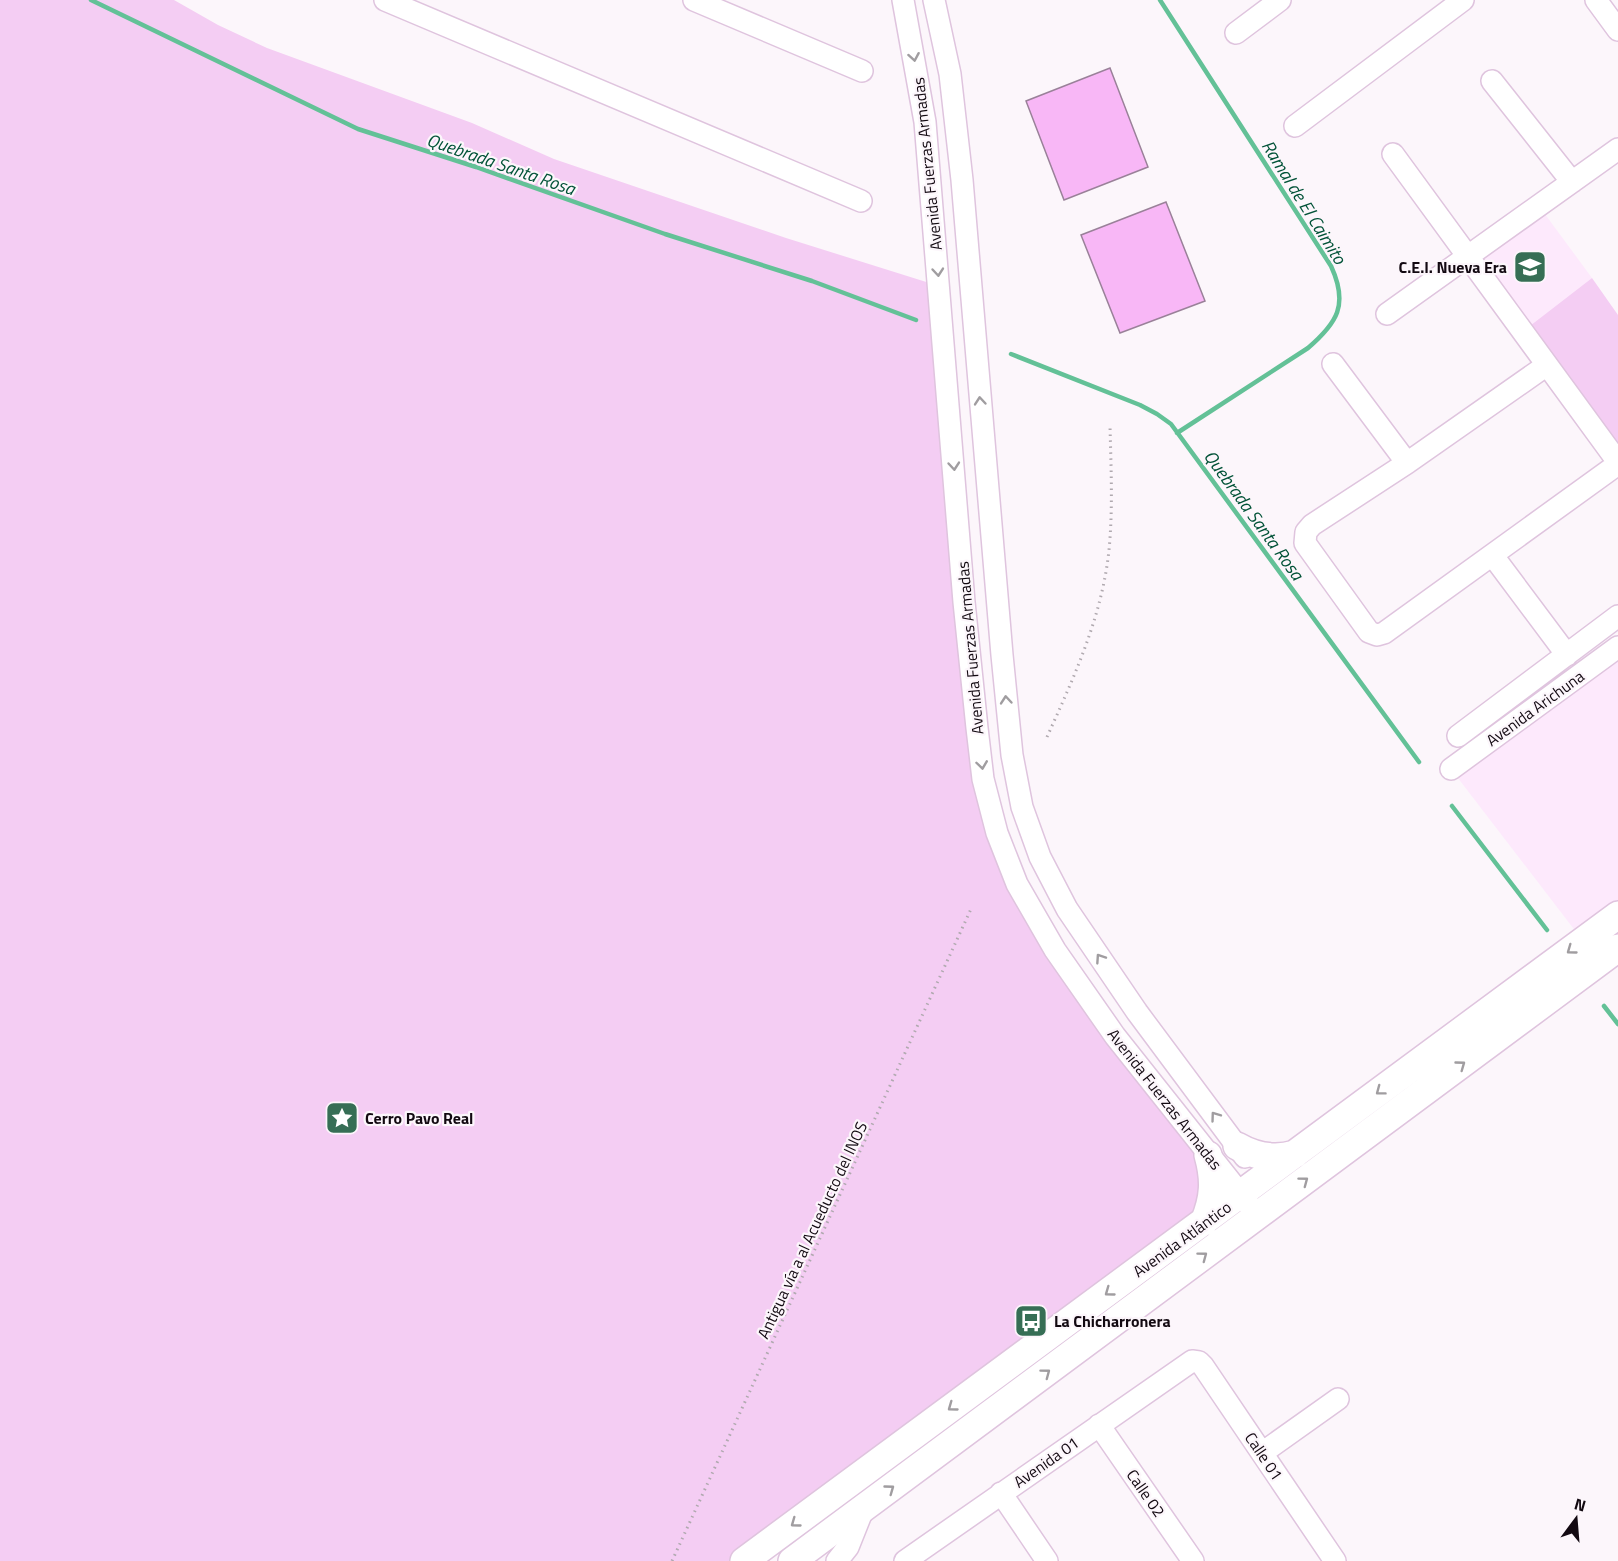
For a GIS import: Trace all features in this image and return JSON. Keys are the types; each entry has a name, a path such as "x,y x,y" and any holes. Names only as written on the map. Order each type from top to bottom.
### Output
{"main road":[{"name":"Avenida Atlántico","path":"744,1561 1204,1222 1260,1197 1295,1154 1618,915"},
{"name":"Avenida Atlántico","path":"792,1561 864,1508 1260,1197 1618,948"},
{"path":"1237,1146 1249,1153 1272,1158 1295,1154"},
{"path":"1204,1222 1211,1206 1214,1183 1208,1155"}],"street":[{"path":"387,0 861,201"},
{"path":"694,0 862,70"},
{"name":"Avenida Fuerzas Armadas","path":"903,0 925,122 966,614 980,757 989,804 1006,860 1041,929 1115,1036 1208,1155 1260,1197"},
{"name":"Avenida Fuerzas Armadas","path":"934,0 944,40 956,122 1008,721 1022,807 1040,857 1067,909 1137,1012 1237,1146 1260,1197"},
{"path":"1236,33 1280,0"},
{"path":"1295,126 1463,0"},
{"path":"1596,0 1618,30"},
{"path":"1492,81 1572,182"},
{"path":"1387,314 1618,149"},
{"path":"1393,154 1618,463 1384,633 1377,635 1369,632 1305,543 1306,532 1312,525 1407,464 1546,365"},
{"path":"1333,364 1407,464"},
{"path":"1493,556 1567,655"},
{"path":"1458,736 1618,616"},
{"name":"Avenida Arichuna","path":"1451,769 1618,648"},
{"name":"Calle 01","path":"1187,1363 1196,1361 1203,1366 1335,1561"},
{"name":"Avenida 01","path":"905,1561 1187,1363"},
{"path":"1262,1453 1338,1399"},
{"name":"Calle 02","path":"1099,1425 1193,1561"},
{"path":"1001,1493 1047,1561"},
{"path":"837,1561 848,1547 864,1508"}],"path":[{"path":"1047,737 1087,645 1105,572 1109,551 1111,502 1110,426"},
{"name":"Antigua vía a al Acueducto del INOS","path":"672,1561 971,909"}],"shaded area":[{"path":"0,0 174,0 218,25 267,48 472,123 554,159 786,238 939,286 964,602 1006,860 1191,1133 1211,1206 744,1561 0,1561"},
{"name":"C.E.I. Nueva Era","path":"1539,206 1592,278 1522,332 1467,257"},
{"path":"1592,278 1618,315 1618,462 1522,332"},
{"path":"1618,647 1618,915 1583,941 1451,769"}],"building":[{"path":"1110,68 1148,167 1064,200 1026,101"},
{"path":"1166,202 1205,301 1120,333 1081,235"}],"waterway":[{"name":"Quebrada Santa Rosa","path":"91,0 358,129 476,167 665,234 812,281 916,320"},
{"name":"Ramal de El Caimito","path":"1160,0 1331,266 1339,292 1337,312 1333,321 1308,348 1177,433"},
{"name":"Quebrada Santa Rosa","path":"1011,354 1140,405 1171,424 1419,762"},
{"name":"Quebrada Santa Rosa","path":"1452,806 1547,930"},
{"name":"Quebrada Santa Rosa","path":"1604,1006 1618,1024"}],"place":[{"name":"C.E.I. Nueva Era","path":"1530,267"},
{"name":"Cerro Pavo Real","path":"342,1118"},
{"name":"La Chicharronera","path":"1031,1321"}]}
